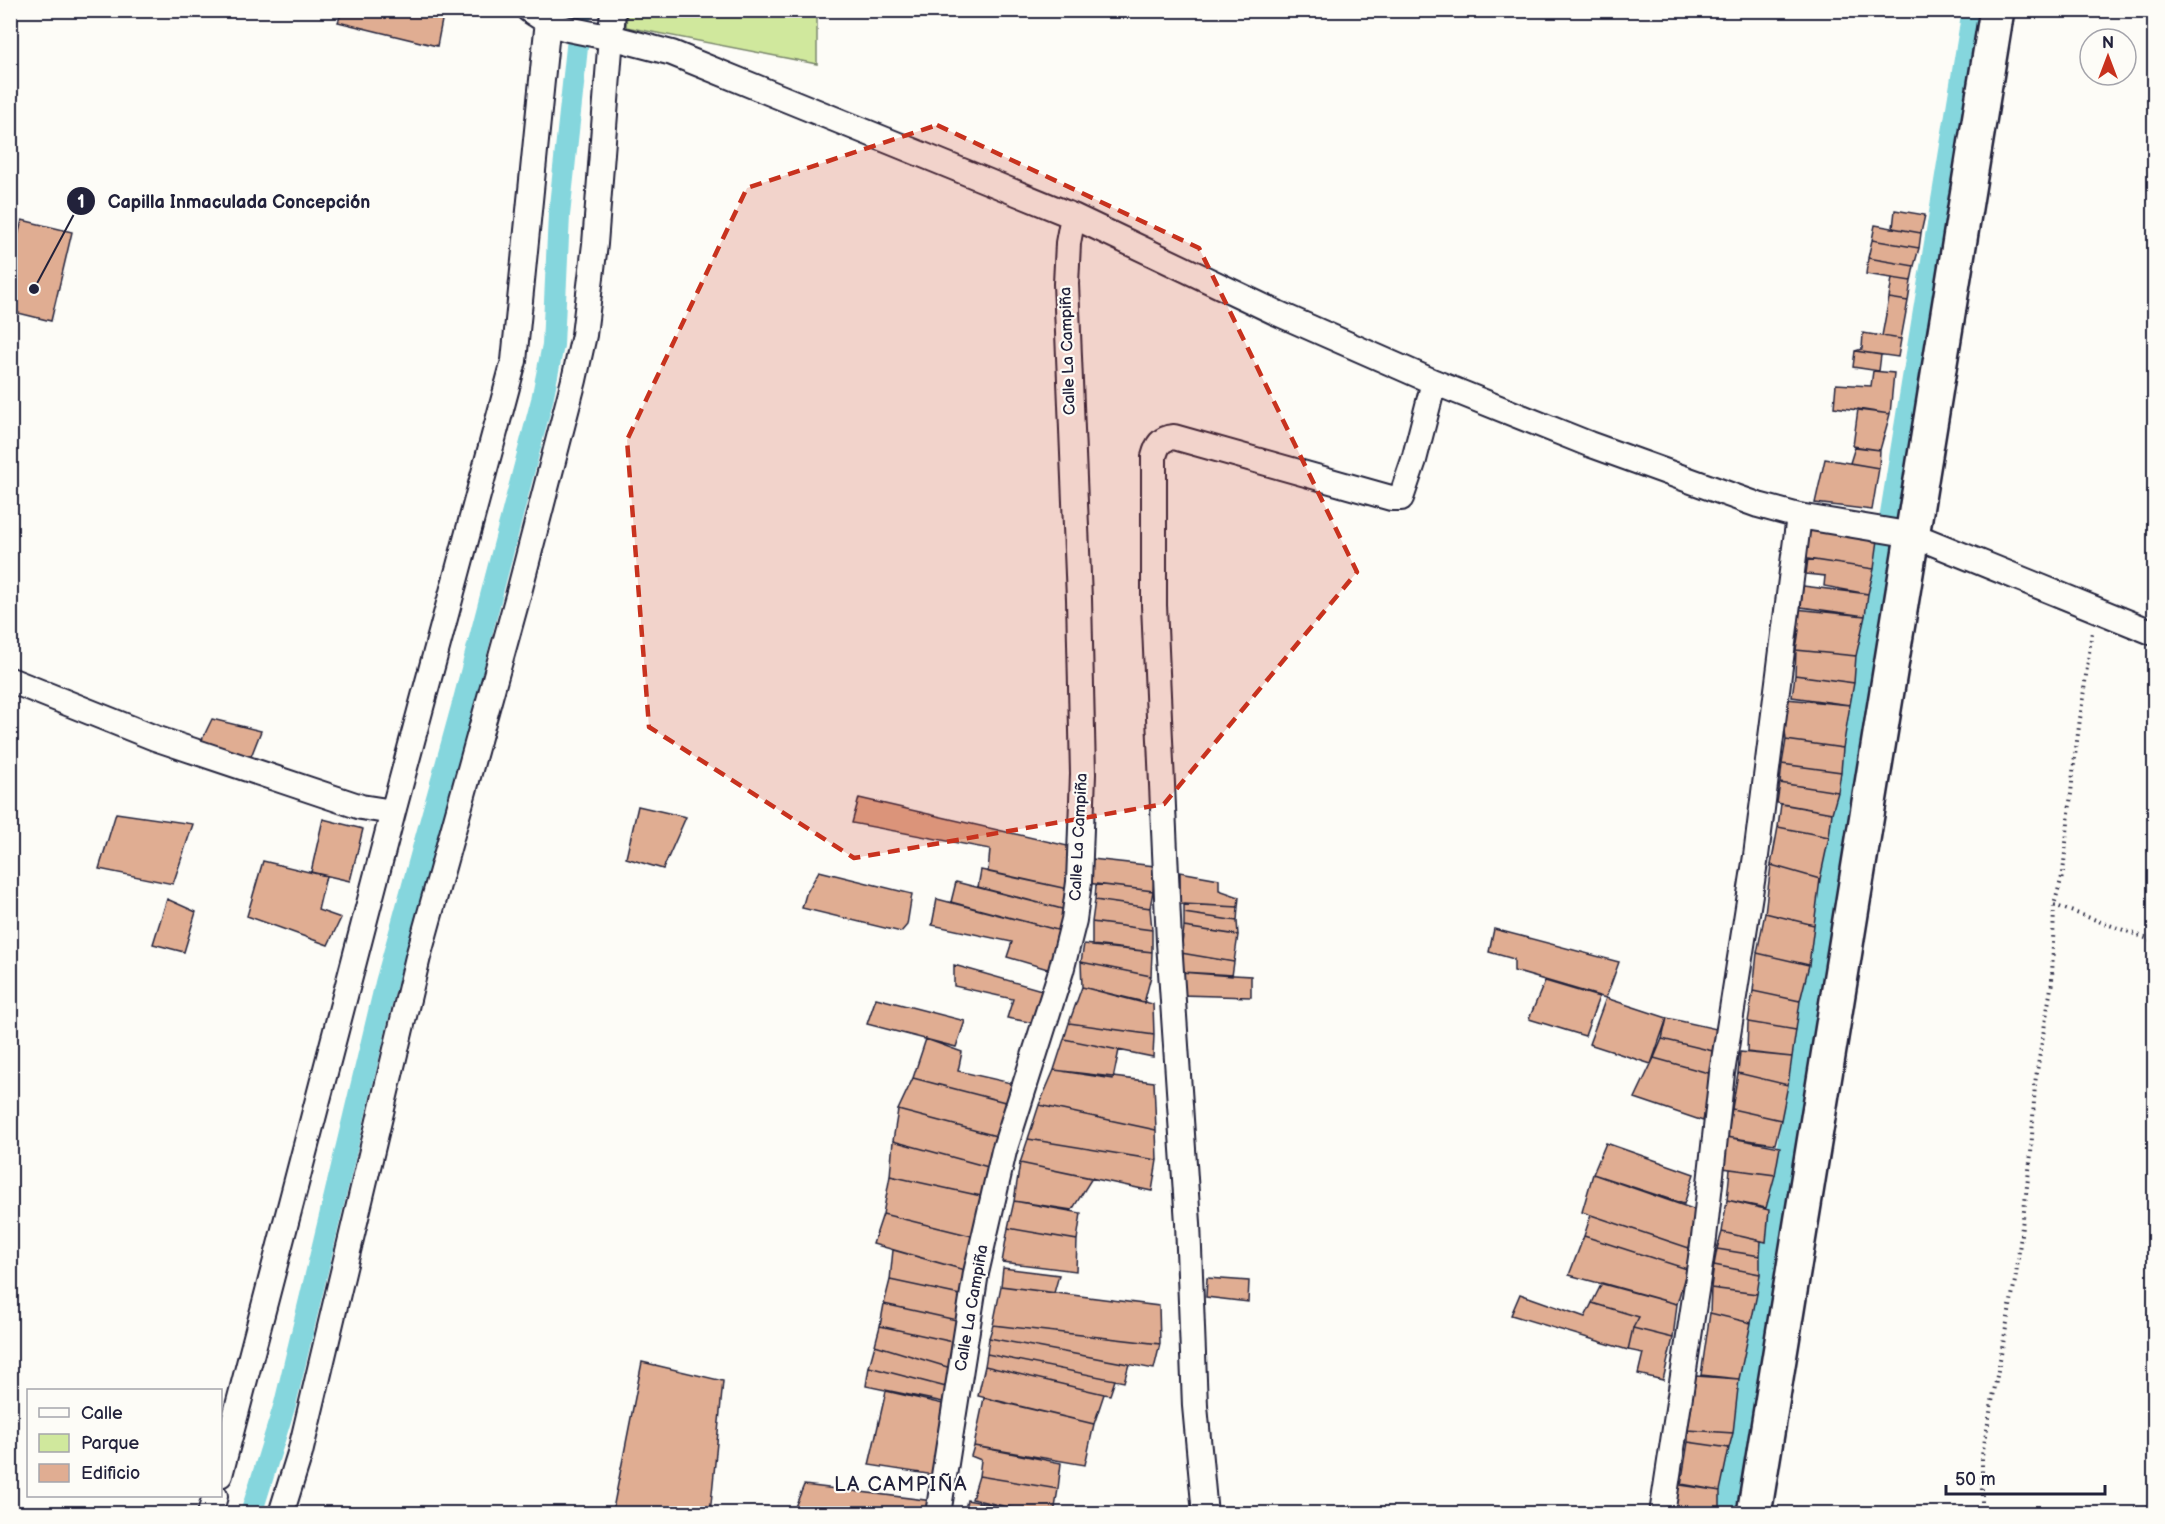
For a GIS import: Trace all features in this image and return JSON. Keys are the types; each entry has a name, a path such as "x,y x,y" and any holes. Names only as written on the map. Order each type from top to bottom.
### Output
{"main road":[{"path":"1754,1514 1898,532 1997,10"}],"street":[{"path":"281,1514 300,1453 418,957 518,596 584,335 595,244 604,36 613,10"},
{"path":"222,1467 393,812 514,361 549,18 604,36 672,53 1073,216 1277,313 1434,382 1589,444 1758,505 1798,516 1898,532 2154,633"},
{"name":"Calle La Campiña","path":"938,1514 979,1262 1004,1151 1061,972 1074,920 1079,882 1083,774 1079,599 1066,284 1068,243 1073,216"},
{"path":"1205,1514 1195,1406 1188,1222 1169,942 1154,605 1154,457 1156,448 1161,442 1166,438 1174,437 1391,498 1401,498 1414,459 1434,382"},
{"path":"1662,1514 1704,1238 1722,1073 1756,856 1798,516"},
{"path":"10,680 155,738 361,807 393,812"},
{"path":"210,1514 215,1497"}],"path":[{"path":"1982,1514 1982,1455 2016,1275 2031,1154 2035,1083 2052,982 2054,905 2063,873 2074,763 2095,609"},
{"path":"2054,905 2154,941"}],"highlighted area":[{"path":"937,125 1199,248 1357,572 1164,804 854,858 649,727 627,440 747,188"}],"green space":[{"path":"627,11 817,11 817,64 626,27"}],"building":[{"path":"343,10 444,10 437,46 338,22"},
{"path":"1895,210 1925,215 1921,233 1893,228"},
{"path":"22,220 72,232 51,321 10,311 10,267"},
{"path":"1875,225 1921,233 1919,248 1872,240"},
{"path":"1872,240 1919,248 1914,266 1868,258"},
{"path":"1868,258 1914,266 1911,281 1866,274"},
{"path":"1892,278 1911,281 1908,301 1889,298"},
{"path":"1889,298 1908,301 1901,339 1882,336"},
{"path":"1863,333 1901,339 1898,357 1855,351 1862,349"},
{"path":"1855,351 1881,355 1879,371 1853,367"},
{"path":"1873,371 1894,373 1890,414 1834,407 1836,384 1871,386"},
{"path":"1858,409 1890,414 1880,450 1853,446"},
{"path":"1855,447 1880,450 1879,468 1850,463"},
{"path":"1825,459 1879,468 1872,510 1815,503"},
{"path":"1806,530 1878,540 1874,569 1801,558"},
{"path":"1808,559 1874,569 1868,594 1824,586 1825,576 1806,574"},
{"path":"1803,586 1868,594 1865,616 1801,607"},
{"path":"1795,609 1865,616 1856,656 1796,650 1799,630 1794,628"},
{"path":"1796,650 1856,656 1854,683 1795,675"},
{"path":"1795,675 1854,683 1850,705 1792,697"},
{"path":"1786,699 1850,705 1843,748 1786,740 1784,721"},
{"path":"212,719 261,731 250,759 200,744"},
{"path":"1786,740 1843,748 1841,772 1782,764"},
{"path":"1782,764 1841,772 1838,792 1780,783"},
{"path":"1780,783 1838,792 1832,813 1777,803"},
{"path":"859,798 1072,847 1068,889 988,872 990,849 852,823"},
{"path":"1781,804 1832,813 1829,837 1778,827"},
{"path":"638,806 686,817 663,869 626,858"},
{"path":"116,813 193,824 173,884 99,869"},
{"path":"323,819 363,829 350,881 311,872"},
{"path":"1778,827 1829,837 1820,879 1771,865"},
{"path":"1092,859 1155,866 1153,891 1087,883"},
{"path":"263,861 326,876 318,910 341,918 328,945 247,916"},
{"path":"1771,865 1820,879 1814,925 1765,913"},
{"path":"981,870 1068,889 1066,910 978,887"},
{"path":"819,871 912,894 907,925 901,932 802,908 806,894"},
{"path":"1180,872 1219,879 1219,890 1239,897 1238,907 1180,904"},
{"path":"956,882 1066,910 1061,931 951,902"},
{"path":"1096,884 1153,891 1150,908 1095,900"},
{"path":"167,899 196,912 184,952 153,944"},
{"path":"937,899 1061,931 1051,970 1007,957 1012,942 932,925"},
{"path":"1095,900 1150,908 1152,930 1092,922"},
{"path":"1184,904 1238,907 1237,921 1184,913"},
{"path":"1184,913 1237,921 1238,935 1184,927"},
{"path":"1765,913 1814,925 1809,965 1757,953"},
{"path":"1092,922 1152,930 1152,952 1092,946"},
{"path":"1184,927 1238,935 1234,962 1181,953"},
{"path":"1494,929 1619,962 1606,998 1514,971 1514,959 1489,952"},
{"path":"1084,944 1152,952 1151,976 1081,962"},
{"path":"1181,953 1234,962 1232,976 1181,972"},
{"path":"1757,953 1809,965 1800,1001 1753,991"},
{"path":"1081,962 1151,976 1144,1003 1082,987"},
{"path":"954,965 1045,991 1034,1023 1007,1018 1013,999 954,986"},
{"path":"1181,972 1251,976 1251,997 1181,995"},
{"path":"1545,981 1599,997 1585,1036 1529,1019"},
{"path":"1082,987 1153,1004 1154,1035 1069,1023"},
{"path":"1753,991 1800,1001 1796,1030 1748,1022"},
{"path":"876,998 965,1021 956,1047 867,1024"},
{"path":"1606,998 1667,1018 1651,1064 1589,1044"},
{"path":"1667,1018 1721,1030 1717,1052 1662,1039"},
{"path":"1748,1022 1796,1030 1792,1057 1747,1052"},
{"path":"1069,1023 1154,1035 1153,1057 1064,1039"},
{"path":"926,1039 962,1052 958,1071 1011,1083 1009,1103 913,1078"},
{"path":"1064,1039 1119,1050 1113,1079 1054,1070"},
{"path":"1662,1039 1717,1052 1712,1074 1654,1058"},
{"path":"1740,1052 1792,1057 1788,1085 1738,1073"},
{"path":"1654,1058 1712,1074 1703,1121 1635,1098"},
{"path":"1054,1070 1154,1082 1156,1130 1039,1105"},
{"path":"1738,1073 1788,1085 1781,1120 1732,1109"},
{"path":"913,1078 1009,1103 1000,1137 898,1110"},
{"path":"1039,1105 1156,1130 1157,1160 1028,1139"},
{"path":"1732,1109 1781,1120 1775,1144 1726,1137"},
{"path":"898,1110 1000,1137 992,1168 893,1141"},
{"path":"1726,1137 1780,1147 1775,1175 1723,1168"},
{"path":"1028,1139 1157,1160 1152,1191 1020,1163"},
{"path":"893,1141 992,1168 986,1197 890,1176"},
{"path":"1606,1143 1694,1174 1684,1204 1593,1174"},
{"path":"1020,1163 1092,1178 1072,1210 1014,1201"},
{"path":"1730,1169 1775,1175 1766,1208 1727,1200"},
{"path":"1593,1174 1696,1210 1689,1248 1582,1212"},
{"path":"890,1176 986,1197 976,1237 883,1214"},
{"path":"1727,1200 1769,1210 1766,1242 1722,1232"},
{"path":"1014,1201 1081,1213 1077,1240 1008,1228"},
{"path":"883,1214 976,1237 968,1271 873,1244"},
{"path":"1591,1215 1689,1248 1687,1269 1584,1236"},
{"path":"1008,1228 1077,1240 1076,1271 1002,1262"},
{"path":"1722,1232 1761,1241 1760,1256 1717,1249"},
{"path":"1584,1236 1687,1269 1677,1304 1569,1275"},
{"path":"1717,1249 1760,1256 1760,1274 1714,1265"},
{"path":"893,1250 968,1271 965,1296 890,1280"},
{"path":"1714,1265 1760,1274 1757,1294 1711,1288"},
{"path":"1003,1268 1059,1275 1054,1293 1001,1286"},
{"path":"1207,1278 1249,1281 1248,1302 1206,1297"},
{"path":"890,1280 965,1296 961,1321 884,1304"},
{"path":"1602,1283 1677,1304 1673,1338 1633,1328 1639,1317 1592,1303"},
{"path":"1001,1286 1159,1306 1160,1344 993,1325"},
{"path":"1711,1288 1757,1294 1751,1323 1710,1313"},
{"path":"1520,1294 1585,1317 1592,1303 1639,1317 1633,1328 1628,1350 1511,1315"},
{"path":"884,1304 961,1321 958,1343 880,1326"},
{"path":"1710,1313 1751,1323 1739,1379 1701,1375"},
{"path":"993,1325 1160,1344 1154,1369 989,1338"},
{"path":"880,1326 958,1343 954,1369 875,1345"},
{"path":"1633,1328 1673,1338 1663,1380 1638,1374 1643,1353 1628,1350"},
{"path":"989,1338 1129,1364 1124,1382 987,1354"},
{"path":"875,1345 954,1369 950,1388 869,1367"},
{"path":"987,1354 1115,1380 1110,1395 1104,1394 985,1366"},
{"path":"642,1362 723,1381 710,1514 612,1514"},
{"path":"985,1366 1104,1394 1094,1424 978,1396"},
{"path":"869,1367 950,1388 948,1403 866,1386"},
{"path":"1696,1376 1739,1379 1733,1433 1688,1430"},
{"path":"886,1391 943,1404 934,1475 869,1465"},
{"path":"984,1398 1094,1424 1085,1465 974,1446"},
{"path":"1688,1430 1733,1433 1729,1448 1688,1442"},
{"path":"1688,1442 1729,1448 1720,1491 1681,1485"},
{"path":"974,1446 1061,1463 1058,1489 979,1476 981,1460 971,1456"},
{"path":"979,1476 1058,1489 1054,1514 1039,1514 972,1499"},
{"path":"1676,1483 1720,1491 1720,1514 1671,1513"},
{"path":"804,1485 933,1501 930,1514 822,1514 795,1507"},
{"path":"967,1500 1039,1514 964,1514"}],"waterway":[{"path":"251,1514 285,1404 386,983 464,700 542,400 553,345 559,215 581,10"},
{"path":"1728,1514 1973,10"}],"place":[{"name":"Capilla Inmaculada Concepción","path":"34,289"}],"district":[{"name":"LA CAMPIÑA","path":"901,1485"}]}
